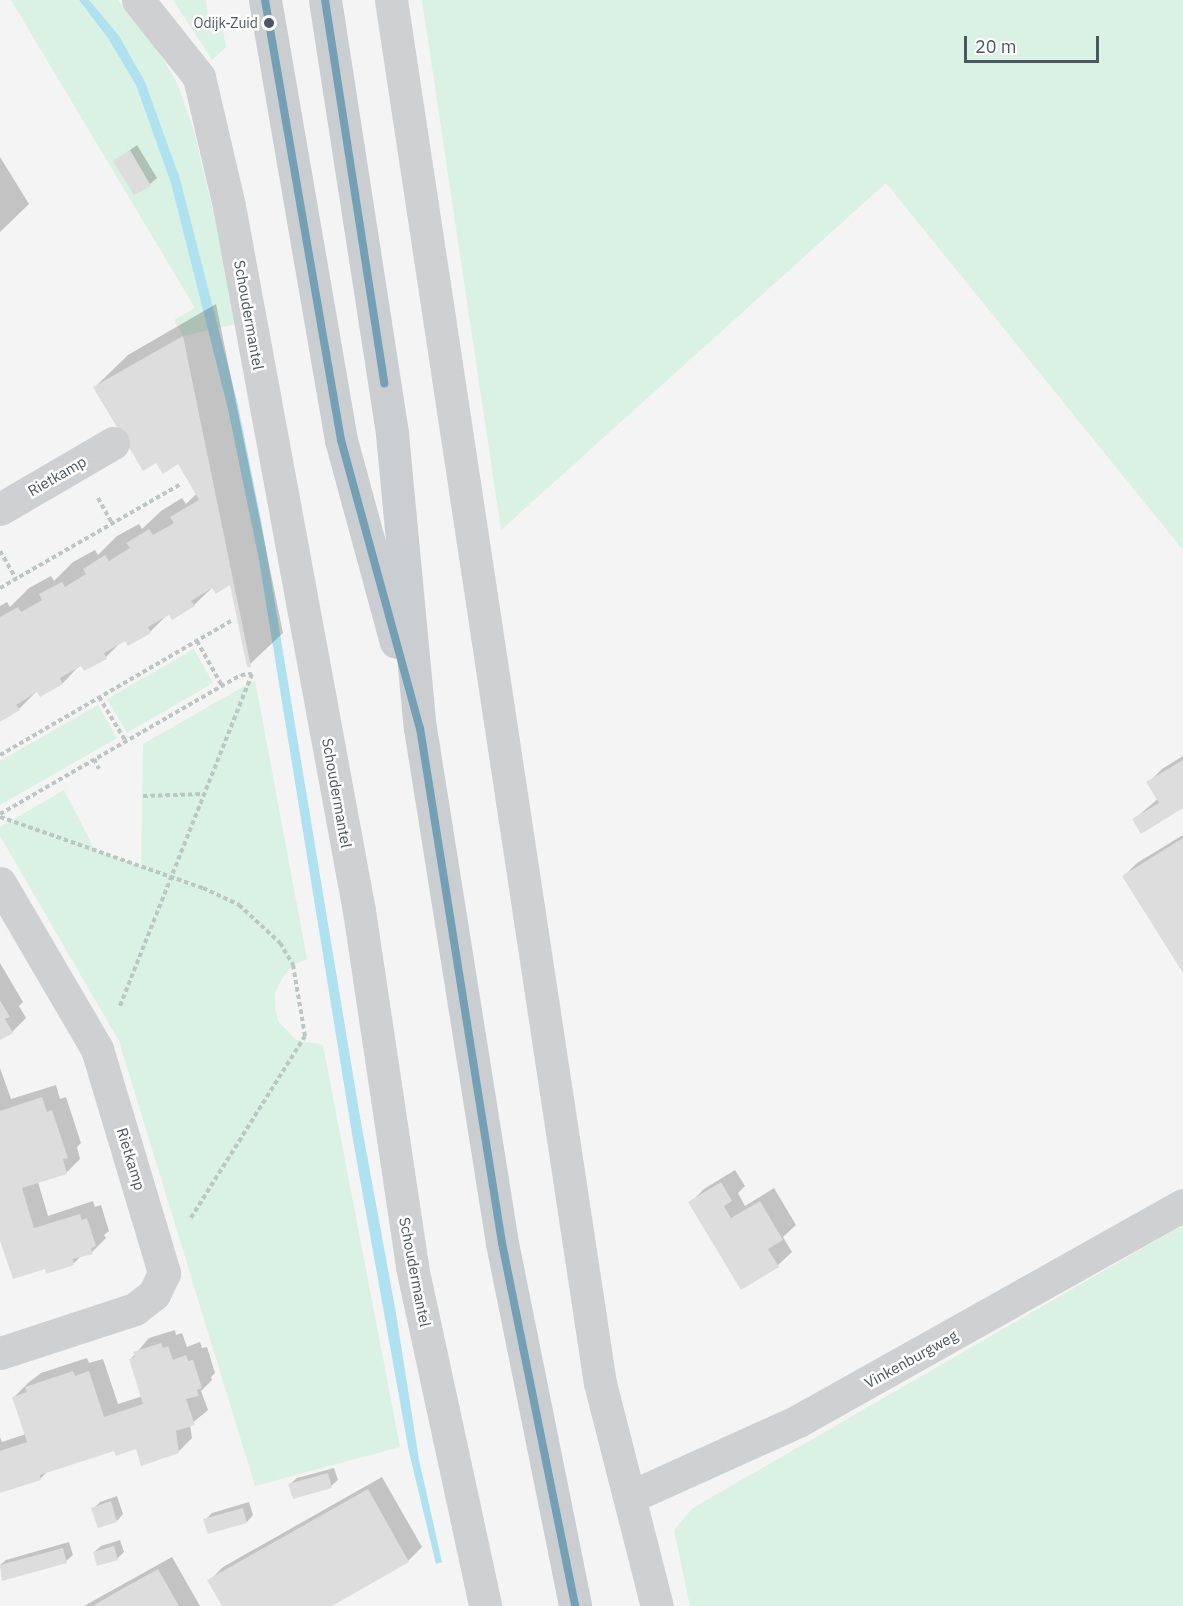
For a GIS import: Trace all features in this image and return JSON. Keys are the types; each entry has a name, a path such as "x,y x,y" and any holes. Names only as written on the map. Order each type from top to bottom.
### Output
{"main road":[{"path":"265,0 341,440 420,728"},
{"path":"325,0 392,434 420,728 502,1243 575,1606"}],"street":[{"name":"Schoudermantel","path":"138,0 199,77 229,206 359,911 412,1267 485,1606"},
{"path":"392,0 600,1383 657,1606"},
{"name":"Rietkamp","path":"0,509 113,443"},
{"name":"Rietkamp","path":"0,883 97,1049 162,1265"},
{"name":"Vinkenburgweg","path":"630,1497 798,1422 1183,1204"},
{"path":"0,1353 135,1309 147,1302 160,1284 164,1273 162,1265"}],"path":[{"path":"0,588 179,484"},
{"path":"0,550 16,579"},
{"path":"0,754 231,621"},
{"path":"196,641 222,686"},
{"path":"0,815 241,675 252,674 110,1029 97,1049"},
{"path":"99,697 126,742"},
{"path":"94,759 99,769"},
{"path":"143,795 204,794"},
{"path":"0,815 203,888 239,905 280,943 292,965 305,1036 162,1265"}],"green space":[{"path":"11,0 118,0 159,52 178,85 193,128 240,323 183,336 174,320 195,308"},
{"path":"173,0 206,0 209,23 221,22 226,47 212,60"},
{"path":"422,0 1183,0 1183,550 886,183 501,530"},
{"path":"194,649 213,683 127,733 107,699"},
{"path":"255,680 307,959 293,965 283,977 275,993 275,1008 278,1021 296,1040 323,1045 400,1447 255,1486 119,1041 0,836 0,827 64,790 95,850 141,866 143,744"},
{"path":"98,705 117,738 0,805 0,761"},
{"path":"1183,1225 1183,1606 690,1606 674,1530 693,1508"}],"water":[{"path":"79,0 89,0 119,36 145,82 180,179 238,405 262,525 419,1460 442,1562 436,1564 409,1452 353,1140 259,560 228,409 171,183 136,85 108,38"}],"building":[{"path":"130,150 151,186 134,195 113,161"},
{"path":"183,336 251,667 247,667 230,585 216,594 212,588 191,601 195,606 172,620 169,615 148,627 151,633 128,646 125,641 104,653 107,659 84,671 81,666 60,678 63,684 40,697 37,692 16,705 20,710 0,722 0,617 18,607 21,612 42,600 39,594 62,582 65,587 86,574 83,569 105,555 109,561 130,548 126,543 149,529 153,535 174,523 170,517 199,500 178,464 163,474 156,463 143,471 93,387"},
{"path":"1183,760 1183,808 1141,834 1132,819 1159,803 1146,782"},
{"path":"1183,838 1183,973 1122,876"},
{"path":"0,1000 10,1017 5,1019 13,1033 0,1040"},
{"path":"42,1097 47,1112 52,1110 68,1158 63,1159 67,1174 22,1188 34,1228 80,1214 82,1220 87,1218 96,1246 91,1248 93,1254 73,1259 74,1265 46,1274 45,1269 13,1279 0,1241 0,1111"},
{"path":"721,1182 732,1201 724,1206 731,1218 760,1201 783,1240 768,1249 779,1267 741,1290 688,1202"},
{"path":"161,1343 163,1348 168,1346 173,1360 186,1355 188,1361 193,1360 202,1388 197,1390 199,1396 186,1399 195,1425 176,1431 179,1453 141,1466 136,1449 116,1456 114,1451 40,1475 41,1480 0,1493 0,1451 27,1442 12,1397 27,1392 25,1387 73,1371 75,1376 89,1371 104,1417 143,1404 129,1359 135,1357 133,1352"},
{"path":"328,1473 332,1488 293,1499 288,1484"},
{"path":"368,1489 409,1562 332,1606 222,1606 207,1580"},
{"path":"111,1501 117,1522 98,1528 91,1508"},
{"path":"243,1508 247,1523 208,1534 203,1519"},
{"path":"114,1546 118,1560 97,1566 93,1552"},
{"path":"63,1548 67,1563 2,1581 0,1565"},
{"path":"158,1569 179,1606 93,1606 113,1594"}],"transit line":[{"path":"265,0 341,440 420,728 502,1243 575,1606"},
{"path":"325,0 384,383"}],"place":[{"name":"Odijk-Zuid","path":"269,23"}]}
